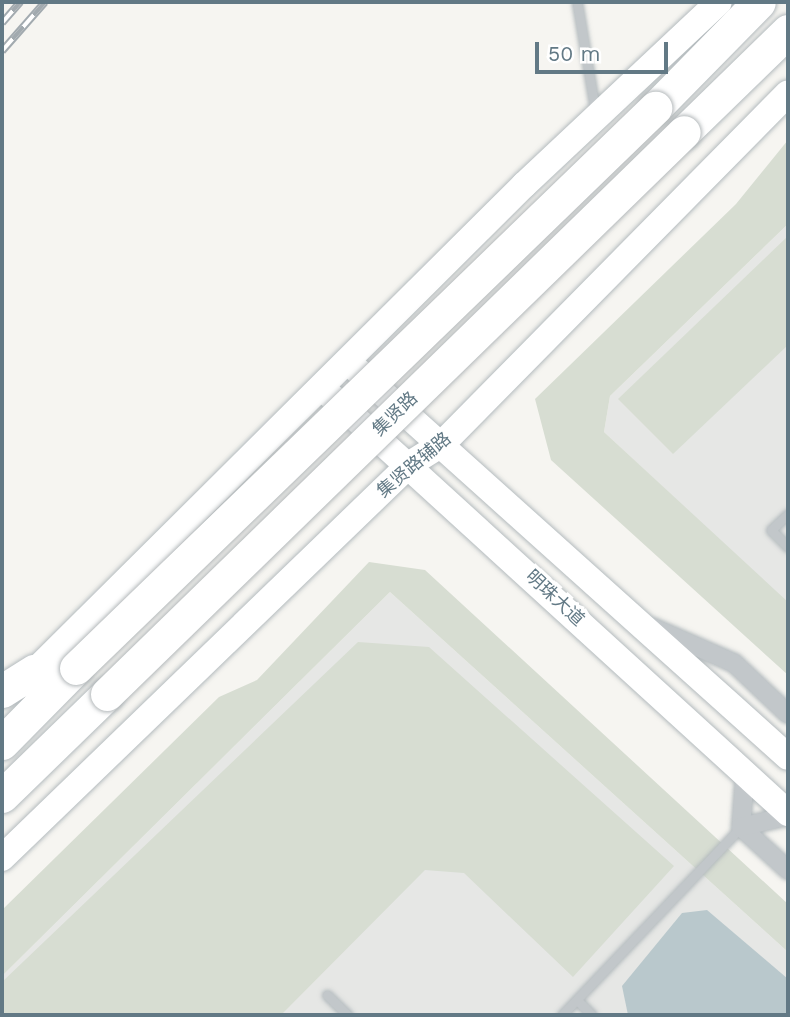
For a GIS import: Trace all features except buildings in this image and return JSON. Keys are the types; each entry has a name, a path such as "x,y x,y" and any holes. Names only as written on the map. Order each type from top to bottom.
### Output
{"highway":[{"path":"2,744 76,668 655,108 759,2"},
{"name":"集贤路","path":"2,796 788,31"},
{"path":"2,691 34,671"}],"street":[{"path":"2,705 345,360 719,2"},
{"name":"集贤路辅路","path":"2,858 410,464 443,443 788,93"},
{"path":"345,360 443,443 788,757"},
{"name":"明珠大道","path":"319,386 410,464 788,815"},
{"path":"638,621 734,663 788,714"},
{"path":"741,827 745,773"},
{"path":"741,827 788,815"},
{"path":"741,827 788,870"}],"lane":[{"path":"577,2 597,116"},
{"path":"788,514 771,530 788,547"},
{"path":"562,1015 741,827"},
{"path":"327,995 348,1015"},
{"path":"576,1000 592,1015"}],"shaded area":[{"path":"788,140 788,224 610,396 604,432 788,602 788,675 551,460 535,399 736,204"},
{"path":"788,224 788,604 604,432 610,396"},
{"path":"788,236 788,345 673,454 618,399"},
{"path":"369,562 425,570 788,904 788,952 390,592 2,976 2,910 219,697 257,680"},
{"path":"390,592 788,952 788,1015 2,1015 2,976"},
{"path":"358,642 429,647 674,866 573,977 464,873 425,870 281,1015 2,1015 2,982"},
{"path":"707,910 788,979 788,1015 628,1015 622,986 682,913"}],"railway":[{"path":"2,23 20,2"},
{"path":"2,51 45,2"}]}
